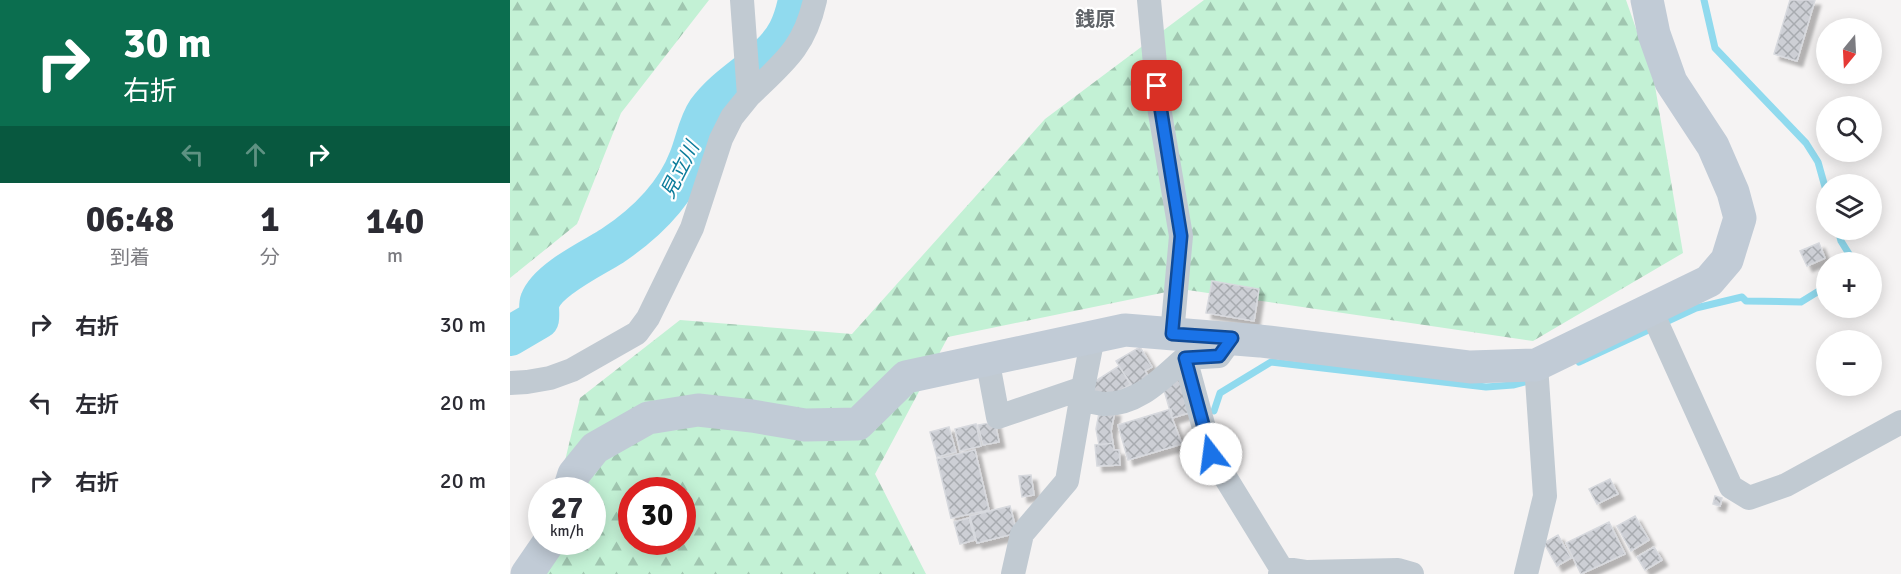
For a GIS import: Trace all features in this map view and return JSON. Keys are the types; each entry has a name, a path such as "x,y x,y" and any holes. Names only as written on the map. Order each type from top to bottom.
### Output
{"street":[{"path":"510,383 550,378 572,370 637,333 648,318 692,228 721,139 747,79 742,0"},
{"path":"747,79 790,55 800,43 810,20 815,0"},
{"path":"1149,0 1159,107 1181,236 1179,346 1211,454 1280,571 1398,570 1412,574"},
{"path":"573,477 595,448 648,418 698,410 805,425 858,424 906,377 1125,330 1179,346 1232,338 1470,367 1536,364 1709,281 1727,260 1740,218 1733,192 1713,146 1671,81 1654,34 1647,0"},
{"path":"1650,308 1731,487 1749,498 1786,484 1901,422"},
{"path":"1013,574 1022,534 1067,481 1093,337"},
{"path":"987,358 998,417 1082,394 1105,404 1123,402 1144,393 1179,346"},
{"path":"1526,574 1545,496 1536,364"},
{"path":"527,574 540,555"}],"green space":[{"path":"510,0 709,0 621,113 577,224 510,278"},
{"path":"1204,0 1626,0 1654,80 1683,253 1533,341 1181,289 948,337 875,474 926,574 539,574 544,555 606,555 606,477 561,477 580,398 680,320 852,334 1045,119"}],"building":[{"path":"1790,0 1815,0 1797,61 1774,54"},
{"path":"1819,243 1823,252 1816,252 1816,262 1807,266 1800,251"},
{"path":"1212,281 1259,289 1254,321 1206,313"},
{"path":"1140,347 1152,367 1145,371 1149,377 1132,387 1116,361"},
{"path":"1119,366 1131,384 1110,397 1093,394 1094,382"},
{"path":"1178,378 1195,411 1172,418 1162,383"},
{"path":"1100,408 1115,411 1111,431 1113,443 1099,445 1096,429"},
{"path":"1171,409 1182,444 1128,460 1118,425"},
{"path":"995,422 999,442 983,445 978,425"},
{"path":"976,424 981,446 960,451 955,429"},
{"path":"949,427 956,452 937,457 930,432"},
{"path":"1113,443 1114,450 1119,450 1120,465 1097,466 1095,445"},
{"path":"975,450 989,510 951,518 937,459"},
{"path":"1031,475 1034,495 1022,497 1019,476"},
{"path":"1610,479 1618,494 1597,504 1589,489"},
{"path":"1715,496 1722,498 1720,506 1713,504"},
{"path":"1010,506 1017,533 977,543 970,516"},
{"path":"1635,516 1649,540 1631,551 1617,526"},
{"path":"969,518 975,540 960,544 954,522"},
{"path":"1609,522 1625,554 1581,574 1566,543"},
{"path":"1558,535 1571,558 1557,566 1544,543"},
{"path":"1654,547 1662,560 1645,570 1637,557"}],"waterway":[{"name":"見立川","path":"510,336 539,319 540,301 561,277 612,246 658,208 683,172 707,111 727,90 772,53 788,31 798,0"},
{"path":"1704,0 1715,48 1806,143 1818,162 1821,174"},
{"path":"1841,240 1848,252"},
{"path":"1579,362 1696,308 1742,297 1746,301 1801,302 1816,293"},
{"path":"1214,411 1220,393 1271,362 1486,387 1513,385 1533,380"}],"district":[{"name":"銭原","path":"1095,19"}],"route":[{"path":"1157,86 1181,236 1172,334 1232,338 1219,356 1185,358 1211,454"}]}
